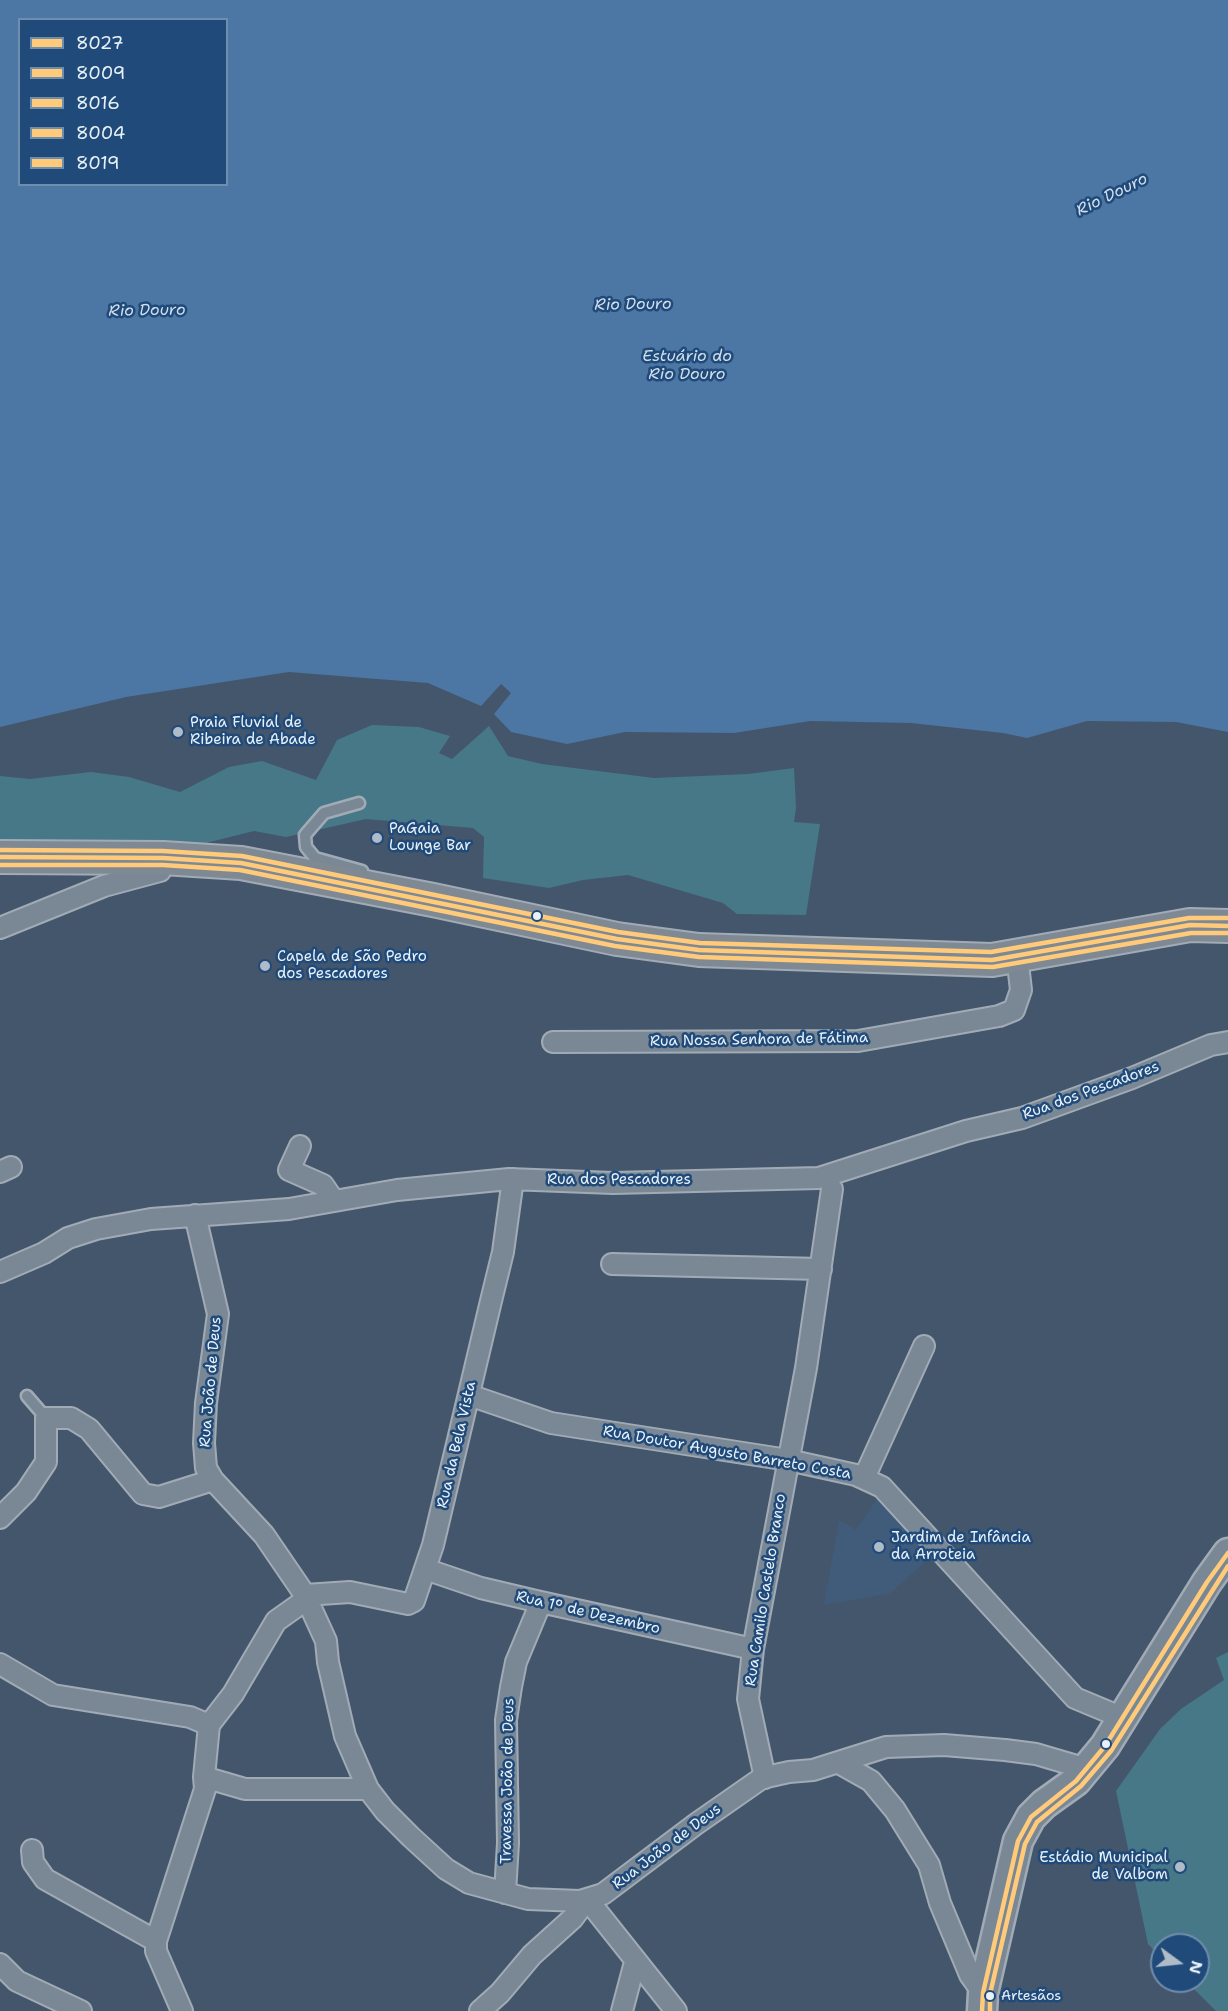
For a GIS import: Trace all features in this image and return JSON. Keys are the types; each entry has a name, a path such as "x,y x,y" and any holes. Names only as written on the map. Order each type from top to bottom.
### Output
{"main road":[{"path":"0,857 163,858 241,863 451,903 617,939 699,950 982,960 1017,956 1190,925 1228,926"}],"street":[{"path":"0,928 104,886 160,871 163,858"},
{"name":"Rua Nossa Senhora de Fátima","path":"553,1042 858,1041 999,1016 1014,1010 1021,990 1017,956"},
{"name":"Rua dos Pescadores","path":"0,1272 44,1254 68,1238 96,1229 150,1219 289,1209 397,1190 513,1179 613,1183 819,1178 966,1131 1022,1118 1132,1078 1210,1045 1228,1042"},
{"path":"300,1146 289,1170 323,1185 334,1201"},
{"name":"Rua da Bela Vista","path":"306,1597 350,1592 408,1604 414,1602 425,1569 503,1252 513,1179"},
{"name":"Rua Camilo Castelo Branco","path":"765,1778 749,1705 753,1649 806,1368 832,1189"},
{"name":"Rua João de Deus","path":"195,1215 218,1314 204,1443 206,1468 213,1480 264,1535 306,1597 326,1641 328,1662 345,1736 368,1789 385,1811 446,1869 469,1883 528,1899 587,1899 603,1894 696,1824 765,1778 838,1763 886,1747 944,1745 1036,1754 1087,1769"},
{"path":"612,1264 821,1269"},
{"path":"864,1478 924,1346"},
{"name":"Rua Doutor Augusto Barreto Costa","path":"469,1395 551,1423 788,1460 864,1478 882,1486 1074,1698 1123,1718"},
{"path":"0,1518 26,1492 46,1462 46,1418 72,1418 89,1429 143,1494 159,1497 213,1480"},
{"path":"983,2002 1018,1841 1031,1817 1044,1804 1076,1781 1087,1769 1123,1718 1207,1582 1228,1553"},
{"name":"Rua 1º de Dezembro","path":"425,1569 481,1588 753,1649"},
{"path":"182,2011 156,1951 156,1941 206,1789 204,1777 209,1725 233,1694 276,1621 306,1597"},
{"name":"Travessa João de Deus","path":"505,1893 508,1843 506,1720 516,1662 541,1602"},
{"path":"0,1664 53,1695 190,1717 209,1725"},
{"path":"838,1763 871,1781 895,1810 929,1865 940,1903 983,2002"},
{"path":"204,1777 245,1789 368,1789"},
{"path":"32,1850 33,1862 45,1879 156,1941"},
{"path":"480,2011 500,1993 532,1955 573,1918 587,1899 676,2011"},
{"path":"622,2011 635,1962"},
{"path":"0,1964 17,1980 81,2011"}],"lane":[{"path":"360,803 324,813 305,835 306,847 315,858 446,892 451,903"},
{"path":"27,1396 46,1418"}],"shaded area":[{"path":"372,725 419,727 450,736 439,753 452,759 489,726 508,756 542,764 654,778 748,774 794,768 796,808 794,822 820,824 806,915 737,914 723,903 628,875 583,880 549,888 483,878 484,837 473,828 366,819 286,837 254,831 194,846 0,843 0,776 30,779 91,772 129,777 180,792 229,767 262,761 316,780 337,740"},
{"name":"Jardim de Infância da Arroteia","path":"877,1499 932,1555 891,1593 824,1605 839,1520 856,1530"},
{"name":"Estádio Municipal de Valbom","path":"1228,1652 1228,2011 1216,2011 1198,1993 1210,1993 1210,1933 1150,1933 1150,1946 1148,1944 1116,1791 1160,1729 1181,1709 1224,1680 1216,1658"}],"water":[{"name":"Estuário do Rio Douro","path":"0,0 1228,0 1228,732 1176,722 1087,721 1027,738 1003,733 911,723 810,721 734,733 625,732 567,744 511,732 494,714 511,693 501,684 481,706 428,683 289,672 126,697 0,727"}],"transit line":[{"name":"8016","path":"0,850 163,851 242,856 618,932 700,943 991,952 1189,918 1228,918"},
{"name":"8027","path":"0,857 163,858 241,863 617,939 699,950 992,960 1190,925 1228,926"},
{"name":"8009","path":"0,865 163,865 240,870 615,946 699,957 993,967 1191,933 1228,933"},
{"name":"8004","path":"982,2011 983,1993 1018,1841 1031,1817 1076,1781 1105,1746 1207,1582 1228,1553"},
{"name":"8019","path":"990,2011 990,1994 1025,1844 1037,1822 1081,1786 1111,1751 1228,1566"}],"place":[{"name":"Praia Fluvial de Ribeira de Abade","path":"178,732"},
{"name":"PaGaia Lounge Bar","path":"377,838"},
{"name":"Capela de São Pedro dos Pescadores","path":"265,966"},
{"name":"Jardim de Infância da Arroteia","path":"879,1547"},
{"name":"Estádio Municipal de Valbom","path":"1180,1867"},
{"name":"Artesãos","path":"990,1996"}],"water label":[{"name":"Rio Douro","path":"1112,195"},
{"name":"Rio Douro","path":"633,305"},
{"name":"Rio Douro","path":"147,311"}]}
